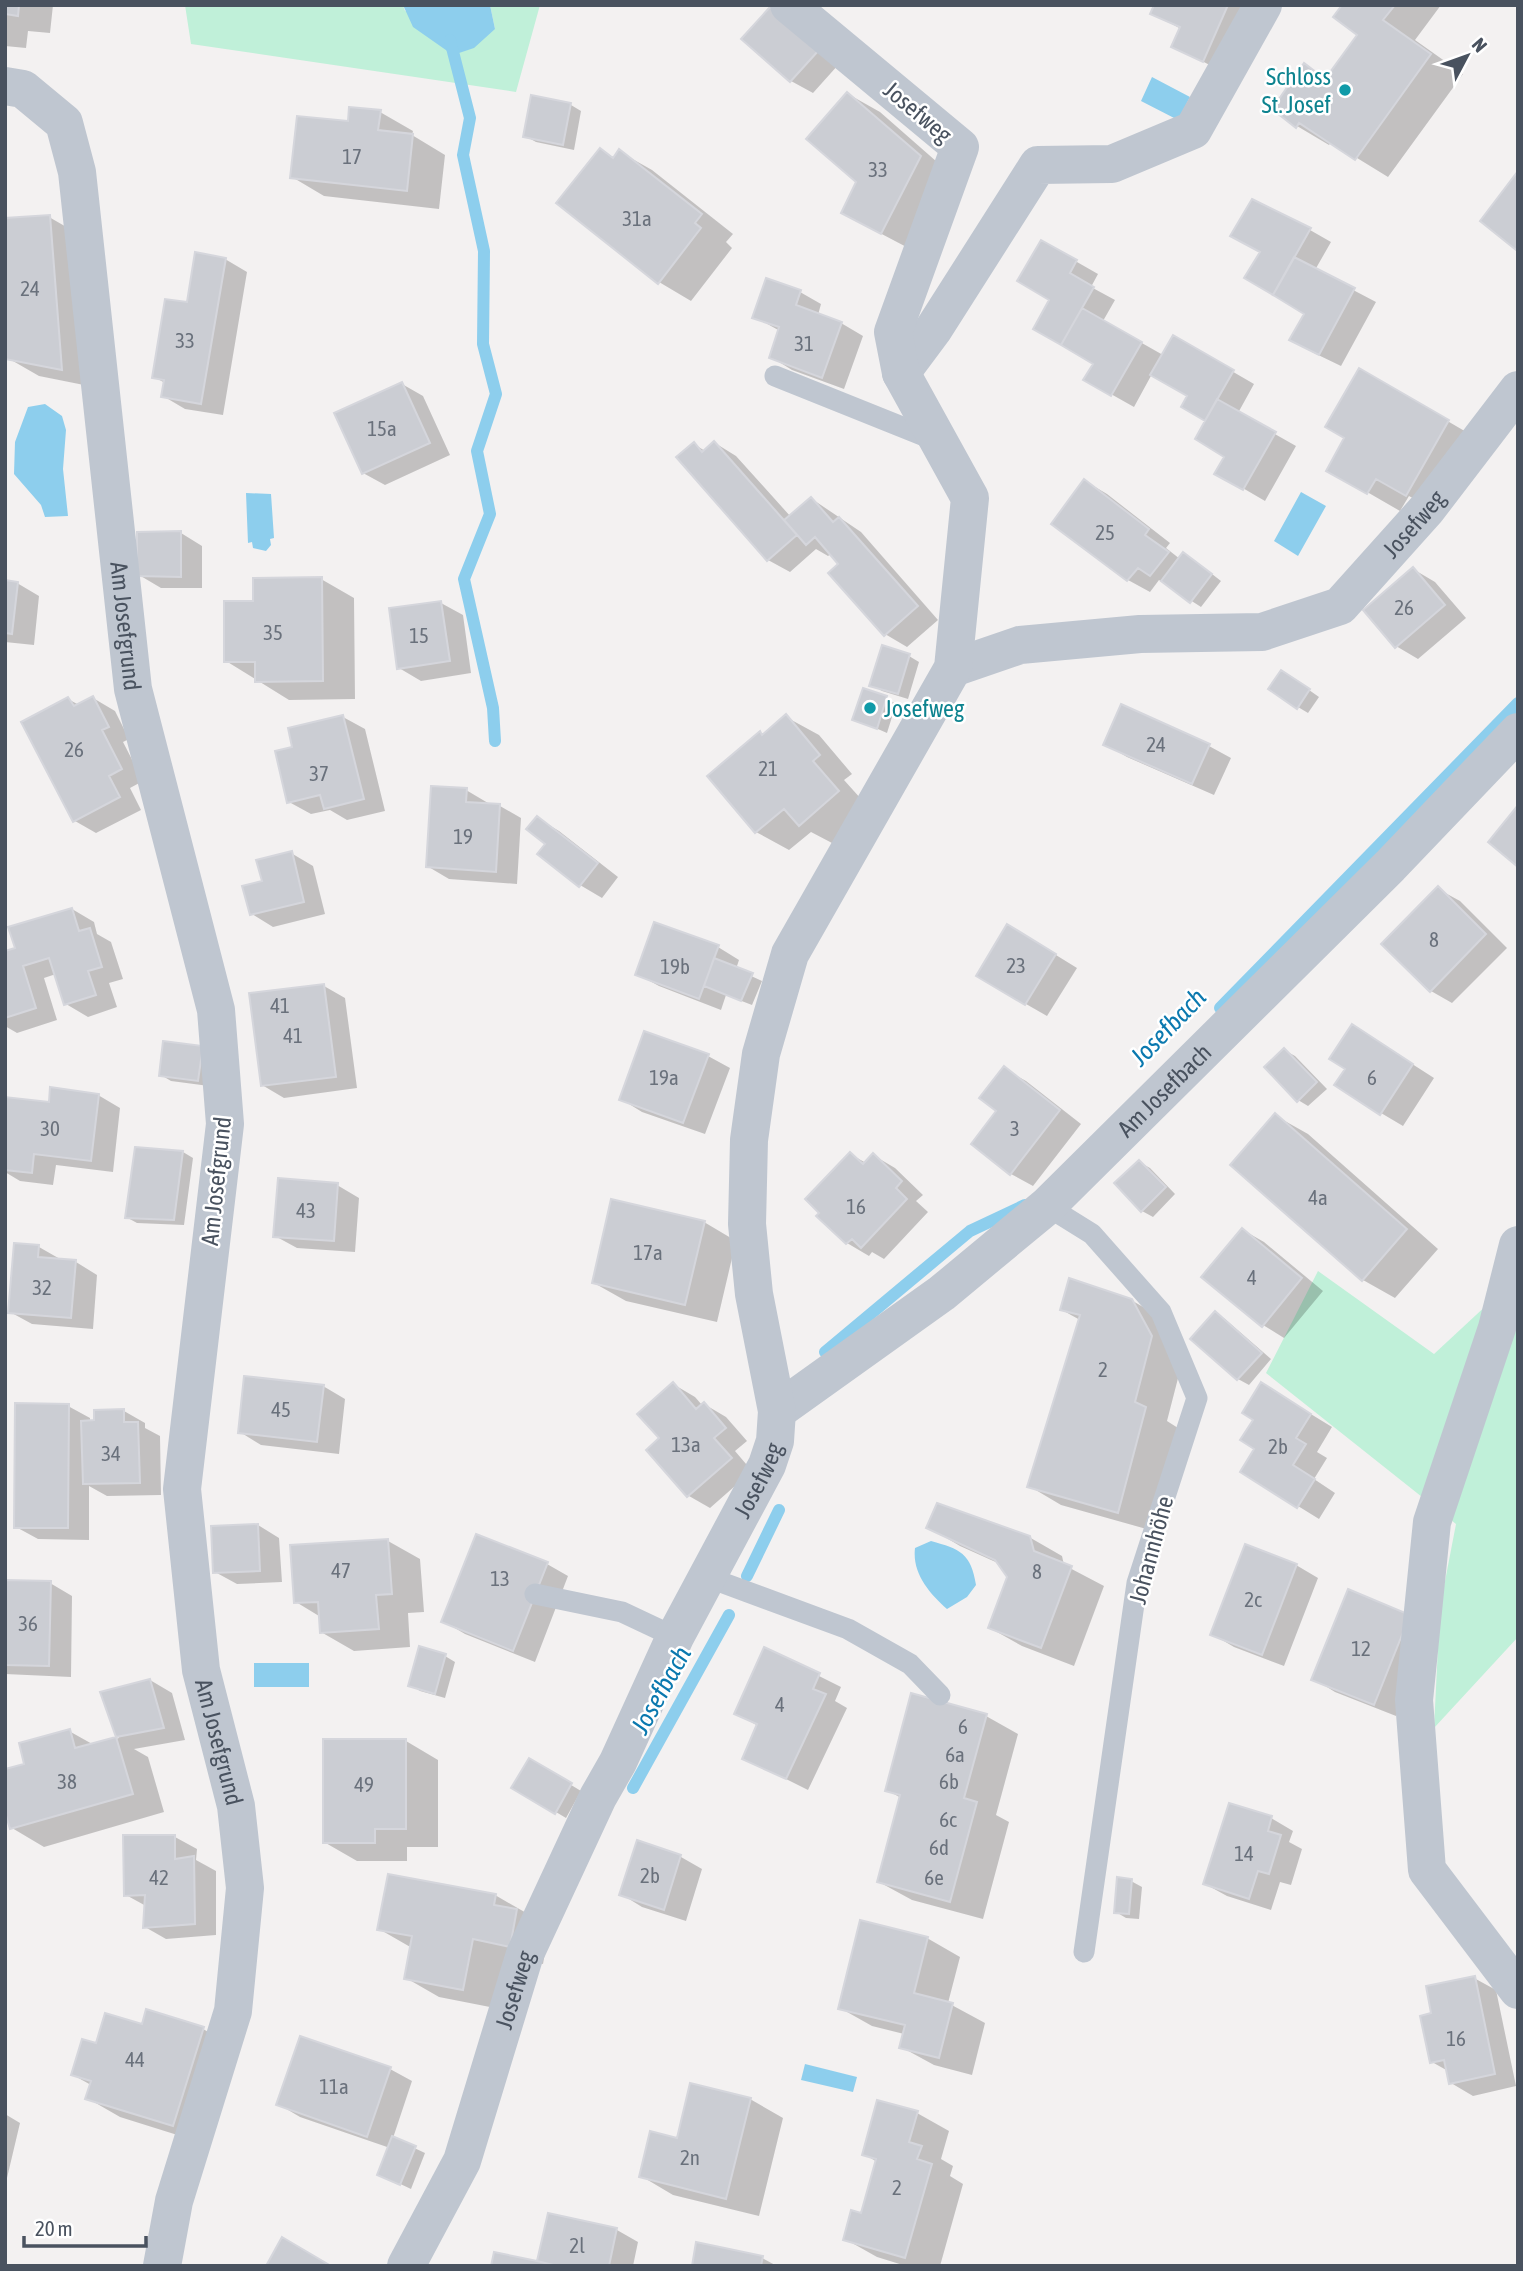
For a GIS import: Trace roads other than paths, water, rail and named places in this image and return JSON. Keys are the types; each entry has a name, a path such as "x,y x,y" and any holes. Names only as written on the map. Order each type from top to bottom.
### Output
{"street":[{"name":"Josefweg","path":"406,2266 462,2161 525,1954 675,1637 767,1465 775,1441 777,1411 754,1294 747,1224 749,1140 761,1054 790,954 953,668 970,498 901,373 893,332 960,147 789,5"},
{"path":"901,373 933,330 1038,165 1112,164 1193,130 1264,5"},
{"name":"Am Josefgrund","path":"5,86 23,89 64,122 77,172 133,689 216,1010 225,1124 182,1489 201,1670 236,1806 245,1888 233,2011 174,2201 162,2266"},
{"name":"Josefweg","path":"953,668 1020,645 1140,634 1262,632 1340,606 1427,509 1518,390"},
{"name":"Am Josefbach","path":"777,1411 942,1293 1047,1206 1390,866 1518,732"},
{"path":"1518,1245 1497,1328 1432,1522 1414,1700 1427,1870 1518,1990"}],"lane":[{"path":"775,376 939,442"},
{"name":"Johannhöhe","path":"1047,1206 1092,1234 1161,1312 1197,1398 1138,1583 1084,1952"},
{"path":"707,1577 848,1629 910,1664 940,1695"},
{"path":"535,1594 622,1612 675,1637"}],"water":[{"path":"403,5 490,5 495,29 474,48 453,55 413,27"},
{"path":"1152,77 1190,97 1178,120 1141,101"},
{"path":"45,404 62,416 66,430 63,469 68,516 45,517 41,505 14,474 15,442 28,407"},
{"path":"1301,492 1326,506 1298,556 1274,541"},
{"path":"246,493 271,494 274,538 270,539 271,545 266,551 253,548 252,542 248,543"},
{"path":"931,1541 957,1550 967,1559 974,1574 976,1585 967,1597 947,1609 928,1589 916,1566 915,1548"},
{"path":"254,1663 309,1663 309,1687 254,1687"},
{"path":"805,2064 857,2077 853,2092 801,2080"}],"waterway":[{"path":"450,40 470,118 463,155 484,251 483,344 496,394 477,451 490,514 464,579 493,708 495,741"},
{"name":"Josefbach","path":"1220,1008 1518,703"},
{"name":"Josefbach","path":"825,1352 970,1231 1025,1205"},
{"name":"Josefbach","path":"747,1576 779,1510"},
{"name":"Josefbach","path":"633,1788 729,1615"}],"place":[{"name":"Schloss St. Josef","path":"1345,90"},
{"name":"Josefweg","path":"870,708"}]}
